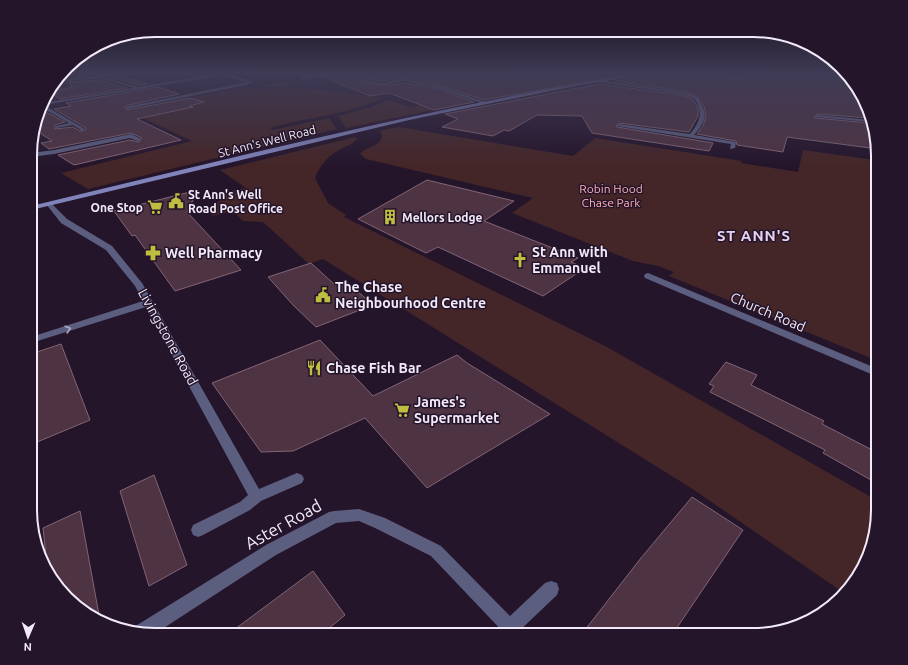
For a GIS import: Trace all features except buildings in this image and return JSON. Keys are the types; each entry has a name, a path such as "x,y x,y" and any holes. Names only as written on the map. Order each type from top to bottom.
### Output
{"street":[{"path":"127,108 146,104"},
{"name":"St Ann's Well Road","path":"37,207 364,129 481,104"},
{"path":"691,136 702,122 704,114 699,104"},
{"path":"141,105 147,107"},
{"path":"47,108 83,129"},
{"path":"817,116 866,121"},
{"path":"58,127 73,124"},
{"path":"618,125 734,143 732,148"},
{"path":"37,154 131,136 138,139"},
{"name":"Livingstone Road","path":"49,204 64,221 109,248 139,285 256,496"},
{"name":"Church Road","path":"648,276 871,370"},
{"path":"37,338 148,303"},
{"path":"198,530 245,506 256,496 297,479"},
{"name":"Aster Road","path":"148,628 271,550 334,517 359,515 380,523 436,551 510,628 551,589"}],"green space":[{"path":"162,104 369,104 270,128 273,130 329,118 337,129 88,189 61,173 192,141 130,112"},
{"path":"378,104 401,104 411,107 426,104 454,104 453,106 346,128 338,116"},
{"name":"Robin Hood Chase Park","path":"399,127 573,156 595,138 742,161 741,163 798,172 803,150 871,159 871,358 669,276 674,272 658,266 633,261 512,213 533,198 366,159 360,154 377,144 382,134 379,131"},
{"path":"355,137 357,139 353,143 333,153 327,159 315,178 328,203 346,215 344,217 607,347 871,497 871,518 867,540 862,555 847,582 839,590 691,488 323,259 309,264 263,222 243,221 233,211 213,216 210,213 225,192 246,188 220,170"}],"place":[{"name":"St Ann's Well Road Post Office","path":"176,201"},
{"name":"One Stop","path":"155,207"},
{"name":"Mellors Lodge","path":"390,217"},
{"name":"Well Pharmacy","path":"153,253"},
{"name":"St Ann with Emmanuel","path":"520,260"},
{"name":"The Chase Neighbourhood Centre","path":"323,295"},
{"name":"Chase Fish Bar","path":"314,368"},
{"name":"James's Supermarket","path":"402,410"}],"district":[{"name":"ST ANN'S","path":"754,235"}]}
